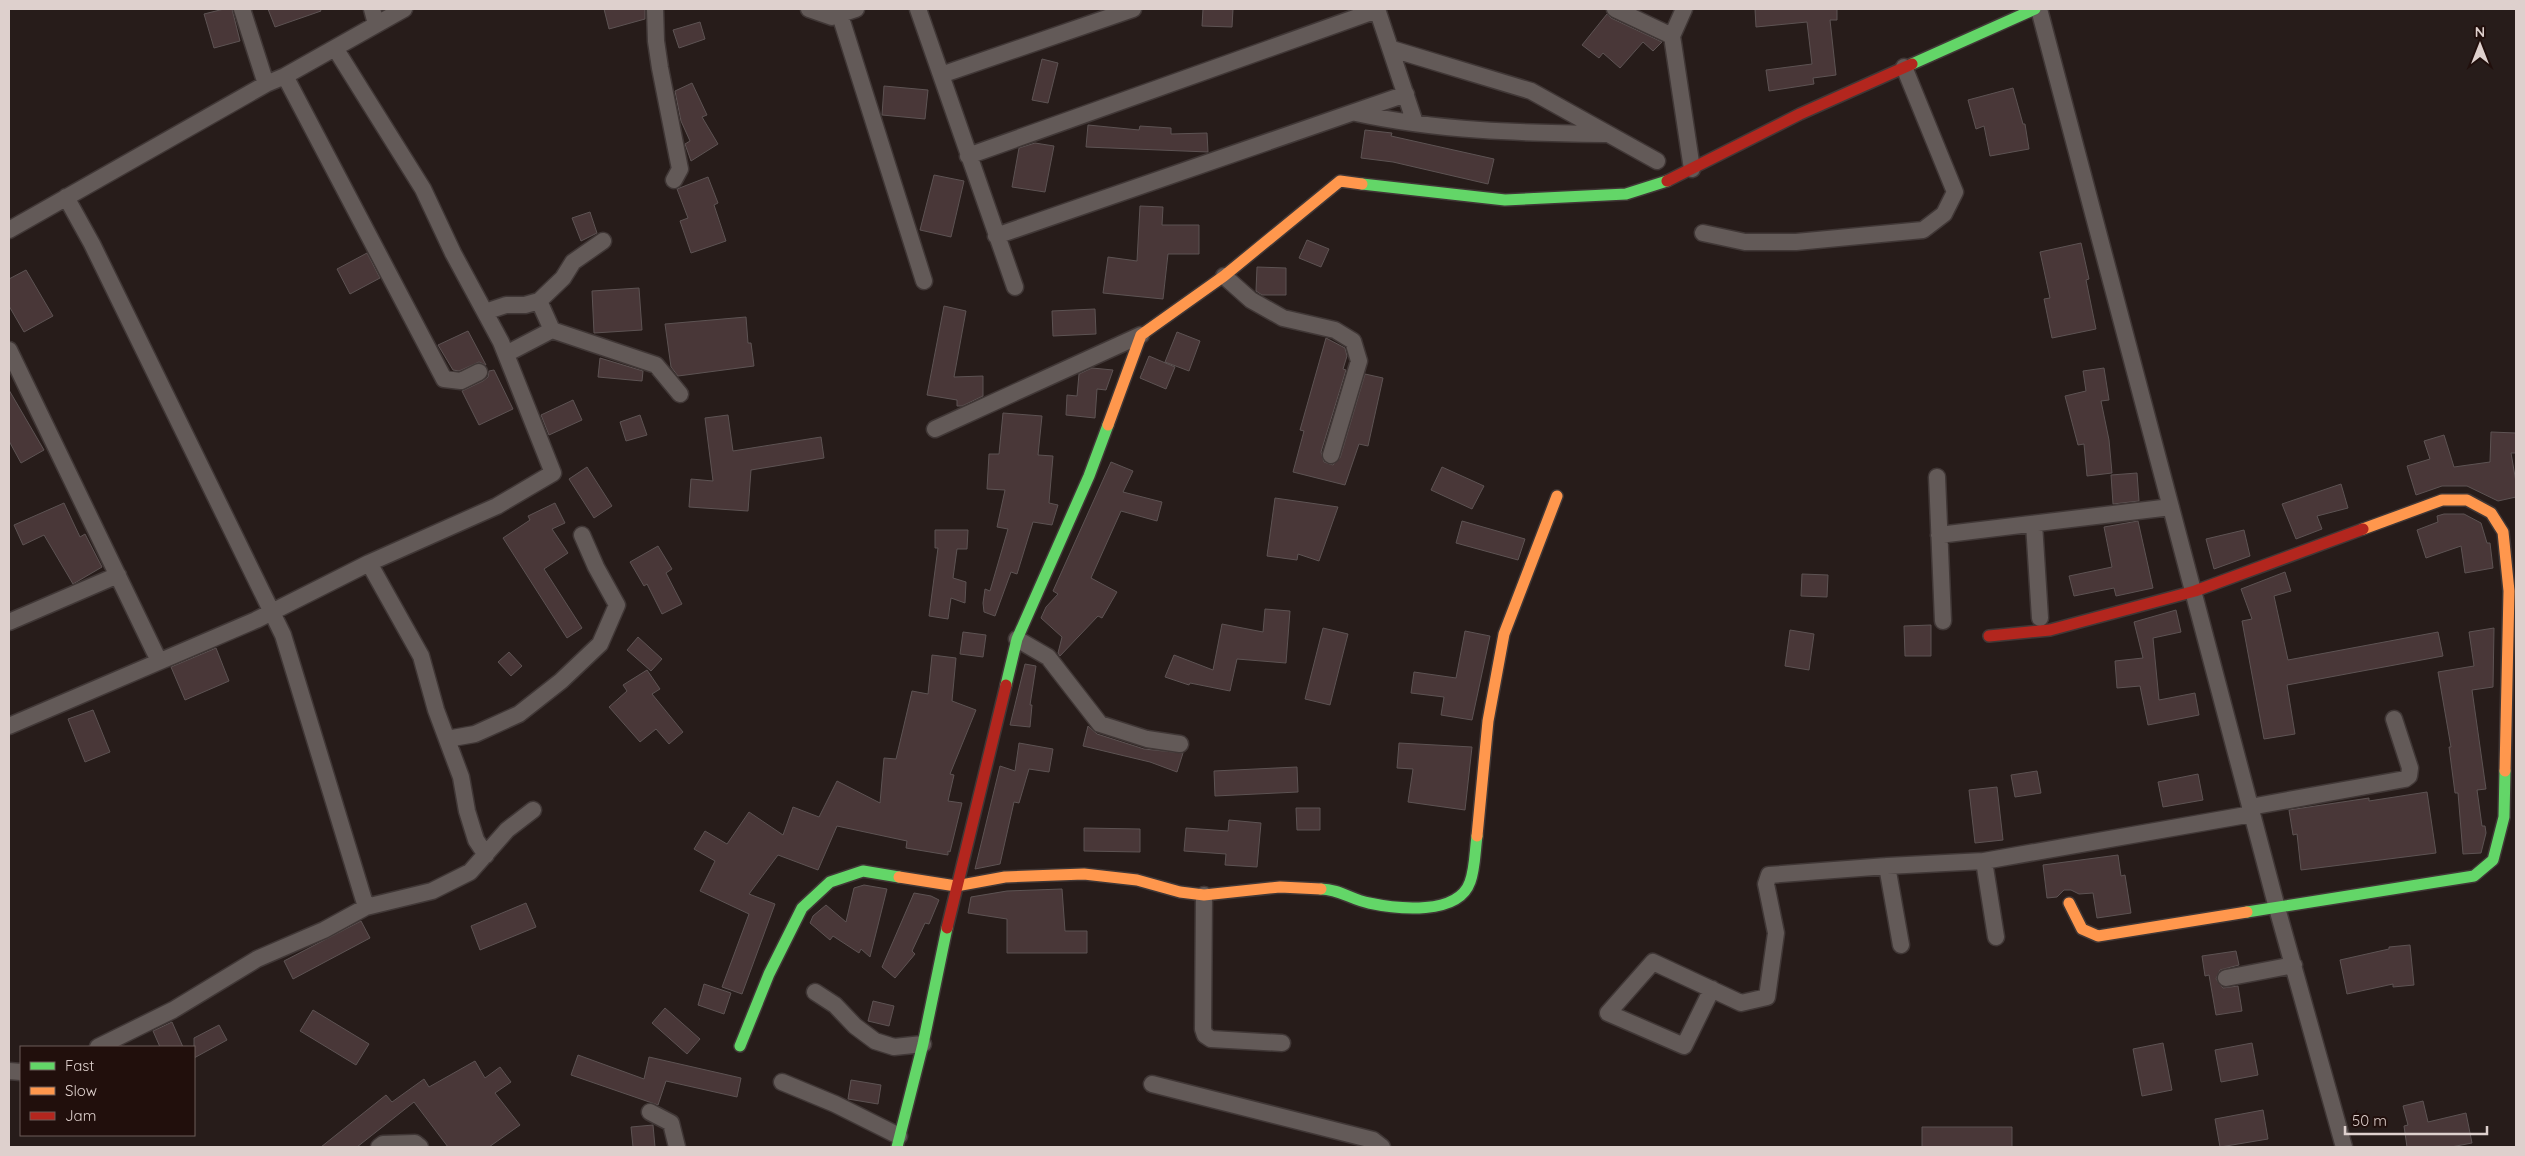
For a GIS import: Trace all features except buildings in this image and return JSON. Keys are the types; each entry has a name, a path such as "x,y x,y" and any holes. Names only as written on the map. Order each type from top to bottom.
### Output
{"street":[{"path":"242,9 266,84"},
{"path":"9,230 266,84 285,76 334,48 374,16 404,9"},
{"path":"655,9 656,41 660,68 680,169 674,180"},
{"path":"810,9 832,17 856,9"},
{"path":"918,9 1015,287"},
{"path":"941,75 1133,9"},
{"path":"968,156 1377,9 1392,49 1415,123"},
{"path":"1615,9 1672,36"},
{"path":"1684,9 1672,36 1692,169"},
{"path":"935,428 1141,335 1224,276 1340,181 1505,200 1626,194 1662,184 1800,114 2035,9"},
{"path":"2039,9 2195,592 2277,908 2344,1147"},
{"path":"840,15 924,281"},
{"path":"9,726 272,612 369,563 497,506 553,473 506,354 423,189 334,48"},
{"path":"1392,49 1530,91 1656,161"},
{"path":"1703,233 1745,242 1796,242 1923,230 1944,214 1955,192 1904,68"},
{"path":"285,76 444,379 451,382 461,381 479,372"},
{"path":"996,236 1406,94"},
{"path":"1355,113 1473,130 1607,134"},
{"path":"66,198 96,252 283,635 366,907"},
{"path":"485,312 506,305 525,305 539,301 563,278 573,262 604,241"},
{"path":"1224,276 1251,300 1283,318 1335,330 1353,341 1360,361 1331,455"},
{"path":"539,301 552,330"},
{"path":"506,354 552,330 656,365 680,394"},
{"path":"782,1082 834,1104 898,1142 923,1044 956,886 1017,639 1089,476 1141,335"},
{"path":"9,350 159,661"},
{"path":"1937,477 1944,621"},
{"path":"740,1046 770,974 802,908 830,882 863,871 956,886 1005,877 1084,874 1137,880 1180,892 1204,895 1280,887 1335,889 1367,903 1410,908 1441,906 1457,900 1470,883 1476,844 1488,721 1504,634 1557,496"},
{"path":"1989,636 2050,630 2195,592 2442,500 2467,500 2491,513 2503,532 2509,592 2510,817 2493,860 2485,869 2474,876 2098,936 2088,935 2081,930 2069,903"},
{"path":"1939,535 2171,507"},
{"path":"2034,524 2040,618"},
{"path":"447,739 475,734 519,714 560,681 600,644 617,605 596,567 582,535"},
{"path":"369,563 421,656 461,777 467,811 476,840 486,856"},
{"path":"9,622 118,575"},
{"path":"1017,639 1048,657 1100,724 1147,739 1180,744"},
{"path":"1712,989 1684,1046 1608,1013 1653,962 1712,989 1741,1003 1767,997 1776,933 1766,884 1769,875 1984,861 2405,779 2409,776 2410,768 2394,719"},
{"path":"100,1046 173,1010 257,959 324,930 366,907 432,891 470,872 507,830 533,810"},
{"path":"1984,861 1996,937"},
{"path":"1887,866 1902,945"},
{"path":"1204,895 1203,1029 1205,1035 1211,1040 1282,1043"},
{"path":"2226,978 2294,965"},
{"path":"815,992 834,1005 855,1026 875,1041 894,1047 923,1044"},
{"path":"1152,1084 1373,1140 1382,1147"},
{"path":"650,1112 671,1123 678,1147"},
{"path":"379,1147 383,1144 415,1143 420,1147"}],"traffic: fast":[{"path":"1912,64 2035,9"},
{"path":"1362,184 1505,200 1626,194 1667,181"},
{"path":"1006,685 1017,639 1089,476 1108,425"},
{"path":"2247,912 2474,876 2493,860 2504,817 2505,771"},
{"path":"1321,889 1328,889 1363,902 1395,907 1426,908 1440,905 1453,900 1463,893 1470,882 1477,836"},
{"path":"740,1046 769,974 802,908 830,882 863,871 899,877"},
{"path":"897,1147 923,1044 947,928"}],"traffic: slow":[{"path":"1108,425 1141,335 1224,276 1340,181 1362,184"},
{"path":"1477,836 1488,721 1504,634 1557,496"},
{"path":"2363,529 2442,500 2467,500 2491,513 2503,532 2509,591 2505,771"},
{"path":"899,877 956,886 1005,877 1084,874 1137,880 1180,892 1204,895 1280,887 1321,889"},
{"path":"2069,903 2082,929 2098,936 2247,912"}],"traffic: jam":[{"path":"1667,181 1800,114 1912,64"},
{"path":"1989,636 2050,630 2195,591 2363,529"},
{"path":"947,928 1006,685"}]}
